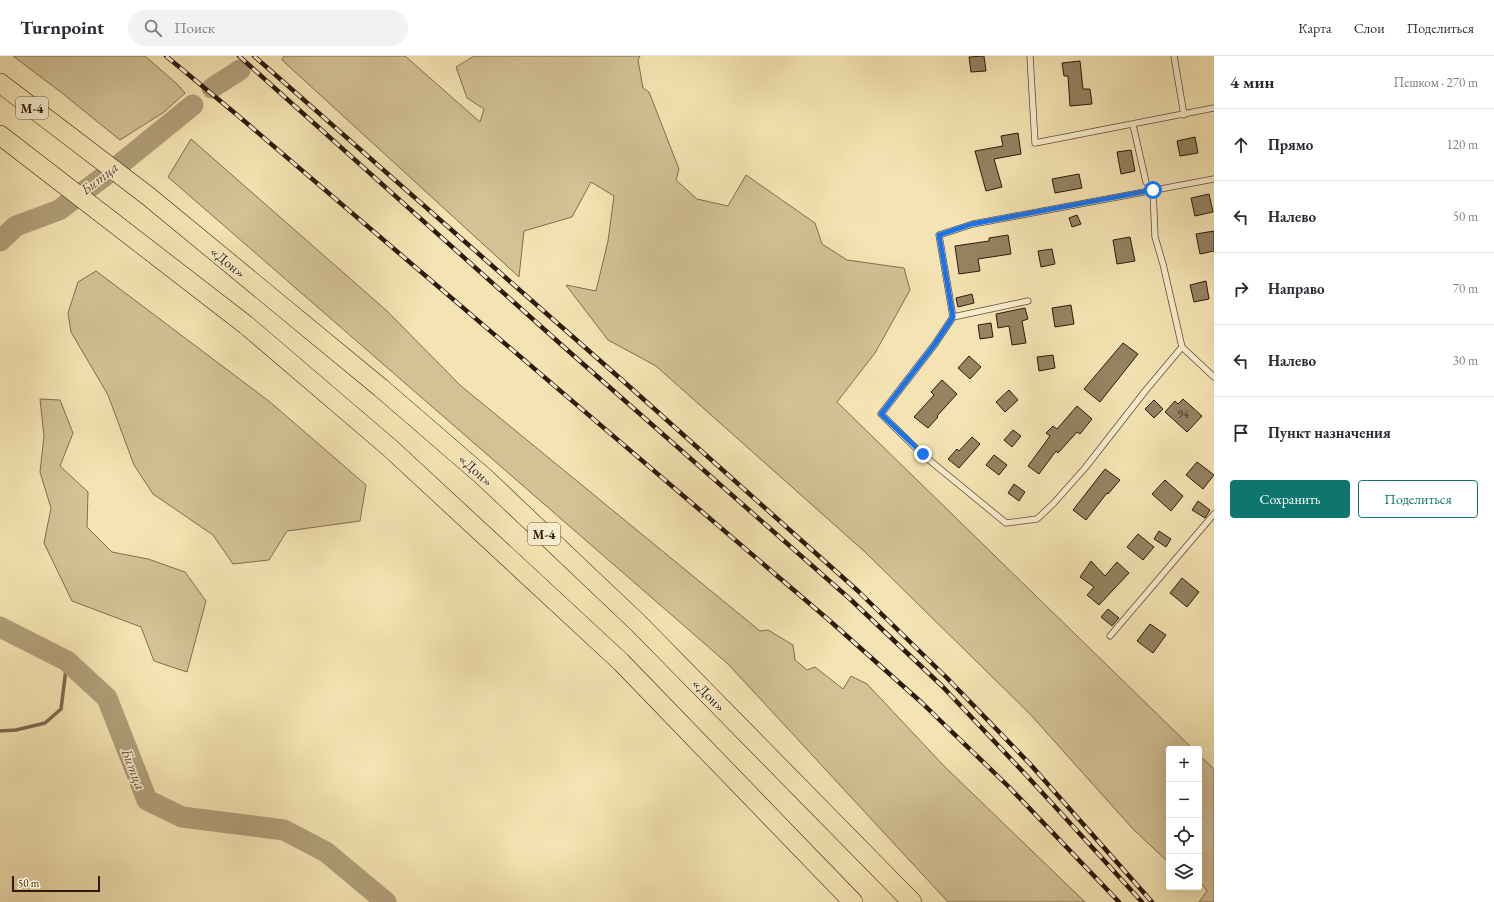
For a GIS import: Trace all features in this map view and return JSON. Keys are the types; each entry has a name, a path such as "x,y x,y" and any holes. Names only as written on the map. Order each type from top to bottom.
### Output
{"highway":[{"name":"«Дон»","path":"0,83 148,196 381,388 484,477 638,623 912,902"},
{"path":"0,135 246,325 407,464 621,662 853,902"}],"lane":[{"path":"1030,56 1035,143 1214,108"},
{"path":"1174,56 1184,115"},
{"path":"1133,125 1146,182"},
{"path":"1182,347 1085,468 1053,504 1036,519 1006,523 923,454 881,414 935,344 953,317 939,235 972,224 1214,179"},
{"path":"1153,190 1155,237 1163,264 1182,347 1214,377"},
{"path":"953,317 1028,301"},
{"path":"1110,636 1214,514"}],"shaded area":[{"path":"13,56 145,56 185,93 164,112 120,140"},
{"path":"284,56 405,56 480,122 484,109 467,98 456,67 474,56 640,56 638,60 643,88 649,92 679,169 676,180 697,199 728,206 746,175 815,223 822,244 847,260 904,268 910,290 875,353 837,402 1190,746 1166,746 1166,860 1133,829 1030,714 865,552 656,366 608,340 566,285 596,291 608,241 614,196 591,182 572,217 524,231 519,277 282,60"},
{"path":"191,139 387,311 461,386 760,631 768,630 793,645 795,660 807,670 815,667 843,689 851,676 867,684 945,767 1085,902 948,902 728,664 168,177"},
{"path":"96,271 270,402 366,485 360,521 287,531 269,560 233,564 213,535 153,494 134,465 108,395 71,332 68,313 78,282"},
{"path":"40,399 60,400 73,433 60,466 88,492 87,527 112,552 148,559 185,572 206,601 187,672 154,661 141,627 72,601 44,543 51,508 40,472 44,436"},
{"path":"1202,758 1214,769 1214,902 1199,902 1207,891 1202,884"}],"building":[{"path":"984,56 986,71 971,72 969,57"},
{"path":"1080,61 1083,89 1090,89 1092,104 1070,106 1068,76 1064,76 1062,63"},
{"path":"1018,133 1021,154 994,159 1002,187 986,191 975,151 1003,146 1001,136"},
{"path":"1195,137 1198,153 1180,156 1177,141"},
{"path":"1131,150 1135,171 1121,174 1117,152"},
{"path":"1079,174 1082,188 1055,193 1052,179"},
{"path":"1209,194 1213,212 1195,216 1191,198"},
{"path":"1077,215 1081,224 1072,227 1069,218"},
{"path":"1214,231 1214,251 1200,254 1196,234"},
{"path":"1008,235 1011,254 978,259 980,271 959,274 955,246 989,241 989,238"},
{"path":"1130,237 1135,261 1117,264 1113,240"},
{"path":"1052,249 1055,264 1041,267 1038,251"},
{"path":"1206,281 1209,299 1194,302 1190,285"},
{"path":"972,294 974,303 958,307 956,298"},
{"path":"1071,305 1074,324 1055,327 1052,308"},
{"path":"1025,308 1028,319 1022,321 1026,343 1012,345 1009,326 998,328 996,314"},
{"path":"991,323 993,337 980,339 978,325"},
{"path":"1123,343 1138,354 1100,402 1084,389"},
{"path":"1053,355 1055,368 1039,371 1037,357"},
{"path":"969,356 981,367 970,379 958,368"},
{"path":"942,380 957,394 928,428 914,417 934,395 931,392"},
{"path":"1009,390 1018,400 1005,412 996,402"},
{"path":"1183,399 1202,416 1187,432 1165,412 1175,401 1178,404"},
{"path":"1154,400 1163,409 1154,418 1145,409"},
{"path":"1077,406 1092,419 1080,434 1077,432 1058,453 1056,451 1039,474 1028,466 1050,436 1046,433 1053,426 1057,429"},
{"path":"1013,430 1021,436 1012,447 1004,440"},
{"path":"972,437 980,444 959,468 948,459 957,449 959,451"},
{"path":"994,455 1007,465 999,475 986,465"},
{"path":"1197,462 1214,475 1203,489 1186,475"},
{"path":"1105,469 1120,480 1108,494 1107,493 1086,520 1073,510"},
{"path":"1165,480 1183,496 1171,511 1152,494"},
{"path":"1014,484 1025,492 1019,501 1008,493"},
{"path":"1198,501 1210,510 1205,518 1192,510"},
{"path":"1159,531 1171,539 1166,547 1154,539"},
{"path":"1138,534 1154,547 1143,560 1127,547"},
{"path":"1091,561 1105,576 1117,562 1129,573 1099,605 1087,595 1094,587 1080,577"},
{"path":"1182,578 1199,592 1187,607 1170,593"},
{"path":"1108,609 1119,618 1112,626 1101,617"},
{"path":"1150,624 1166,635 1153,653 1137,641"}],"waterway":[{"name":"Битца","path":"212,88 240,70"},
{"name":"Битца","path":"0,241 16,226 59,210 114,169 193,105"},
{"name":"Битца","path":"0,627 67,661 107,698 147,800 182,817 284,830 326,852 386,902"},
{"path":"0,731 16,730 45,723 61,709 67,661"}],"railway":[{"path":"166,56 830,621 921,702 1008,786 1119,902"},
{"path":"239,56 565,348 850,599 942,686 1027,776 1142,902"},
{"path":"254,56 622,380 858,591 947,678 1030,764 1152,902"}],"route":[{"path":"923,454 881,414 935,344 953,317 939,235 972,224 1153,190"}]}
